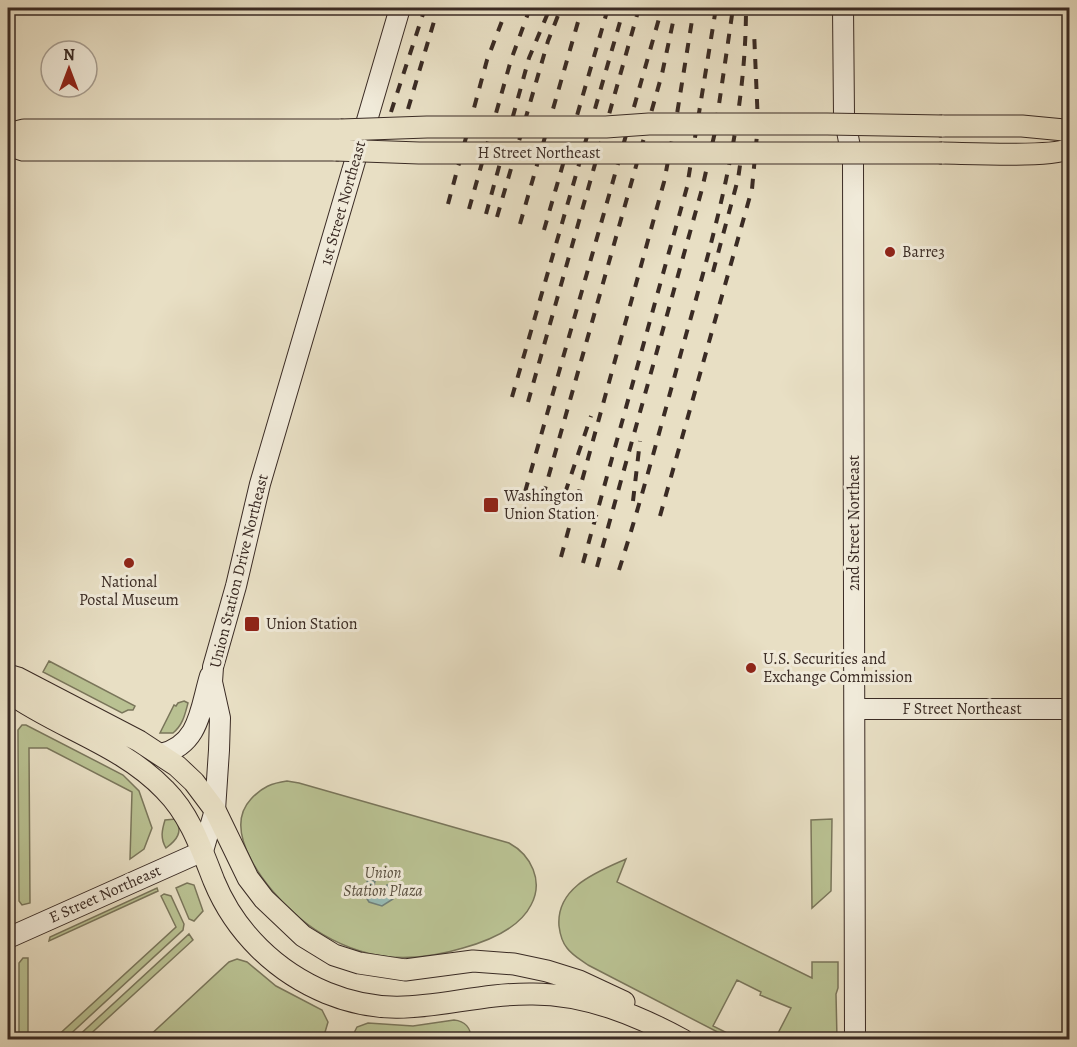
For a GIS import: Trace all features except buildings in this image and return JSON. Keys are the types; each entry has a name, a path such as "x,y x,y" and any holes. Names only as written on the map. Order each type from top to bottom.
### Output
{"main road":[{"name":"H Street Northeast","path":"8,145 23,150 338,140 427,127 606,127 649,124 1022,126 1064,130 1070,133"},
{"name":"H Street Northeast","path":"8,134 24,130 338,140 419,153 1028,153 1064,152 1070,148"},
{"path":"8,675 18,678 161,754 186,773 215,810 248,878 264,899 293,928 314,943 341,957 375,967 405,969 463,962 514,964 561,975 623,1001 652,1023 683,1040"},
{"path":"8,692 121,754 145,770 175,800 188,820 219,893 245,935 271,958 307,984 348,1001 380,1007 428,1006 487,997 531,994 565,996 591,1002 652,1023"},
{"path":"203,851 214,855 248,878"}],"street":[{"name":"1st Street Northeast","path":"286,399 400,8"},
{"name":"2nd Street Northeast","path":"843,8 844,115 853,164 855,1040"},
{"name":"Union Station Drive Northeast","path":"203,851 215,810 220,718 212,682 213,667 239,575 260,484 286,399"},
{"path":"161,754 178,748 190,737 213,667"},
{"name":"F Street Northeast","path":"855,709 1070,709"},
{"name":"E Street Northeast","path":"8,938 203,851"}],"green space":[{"path":"49,661 135,706 133,710 122,713 43,672"},
{"path":"184,701 188,703 179,726 173,733 160,733 174,705"},
{"path":"22,725 123,775 139,791 152,828 144,849 130,859 132,792 47,748 29,748 30,903 22,905 19,901 18,730"},
{"name":"Union Station Plaza","path":"287,781 509,843 524,854 536,878 535,896 531,905 519,921 502,933 473,945 438,954 386,957 360,951 333,940 300,919 283,902 251,860 244,843 241,827 243,812 251,799 268,786"},
{"path":"176,819 179,828 178,835 166,848 162,834 165,820"},
{"path":"832,819 831,891 812,908 811,820"},
{"path":"626,859 617,882 812,978 812,962 838,962 837,1039 775,1039 791,1008 760,995 761,992 737,980 713,1026 739,1039 731,1039 588,965 569,951 559,929 560,912 564,901 571,891 591,876"},
{"path":"187,883 194,885 203,911 194,921 189,919 176,888"},
{"path":"157,888 158,891 49,941 50,937"},
{"path":"164,894 171,896 184,924 183,930 65,1039 54,1039 176,927 161,896"},
{"path":"189,934 193,940 85,1039 75,1039"},
{"path":"23,958 28,958 28,1039 19,1039 19,963"},
{"path":"237,959 247,962 276,986 322,1010 328,1022 323,1039 146,1039 229,962"},
{"path":"11,970 14,970 15,1040 11,1039"},
{"path":"454,1020 467,1026 471,1039 351,1039 357,1027 368,1023 413,1026"}],"water":[{"path":"368,879 375,881 374,886 378,887 379,892 381,888 386,889 387,885 395,887 393,899 382,906 369,902 364,894 364,885"}],"railway":[{"path":"391,112 425,8"},
{"path":"408,109 438,8"},
{"path":"448,204 487,60 507,8"},
{"path":"469,209 511,60 530,8"},
{"path":"486,214 529,58 550,8"},
{"path":"497,217 548,41 561,8"},
{"path":"520,224 582,8"},
{"path":"544,230 608,8"},
{"path":"512,397 624,8"},
{"path":"528,402 639,8"},
{"path":"525,492 662,8"},
{"path":"543,496 662,74 676,8"},
{"path":"561,557 664,182 694,8"},
{"path":"583,563 687,187 716,8"},
{"path":"597,567 702,189 715,132 733,8"},
{"path":"619,570 696,301 727,177 741,93 746,8"},
{"path":"660,516 752,189 758,124 754,31"},
{"path":"713,272 738,179 744,138"},
{"path":"565,493 591,416"},
{"path":"633,501 640,441"}],"place":[{"name":"Barre3","path":"890,252"},
{"name":"Washington Union Station","path":"491,505"},
{"name":"National Postal Museum","path":"129,563"},
{"name":"Union Station","path":"252,624"},
{"name":"U.S. Securities and Exchange Commission","path":"751,668"}]}
